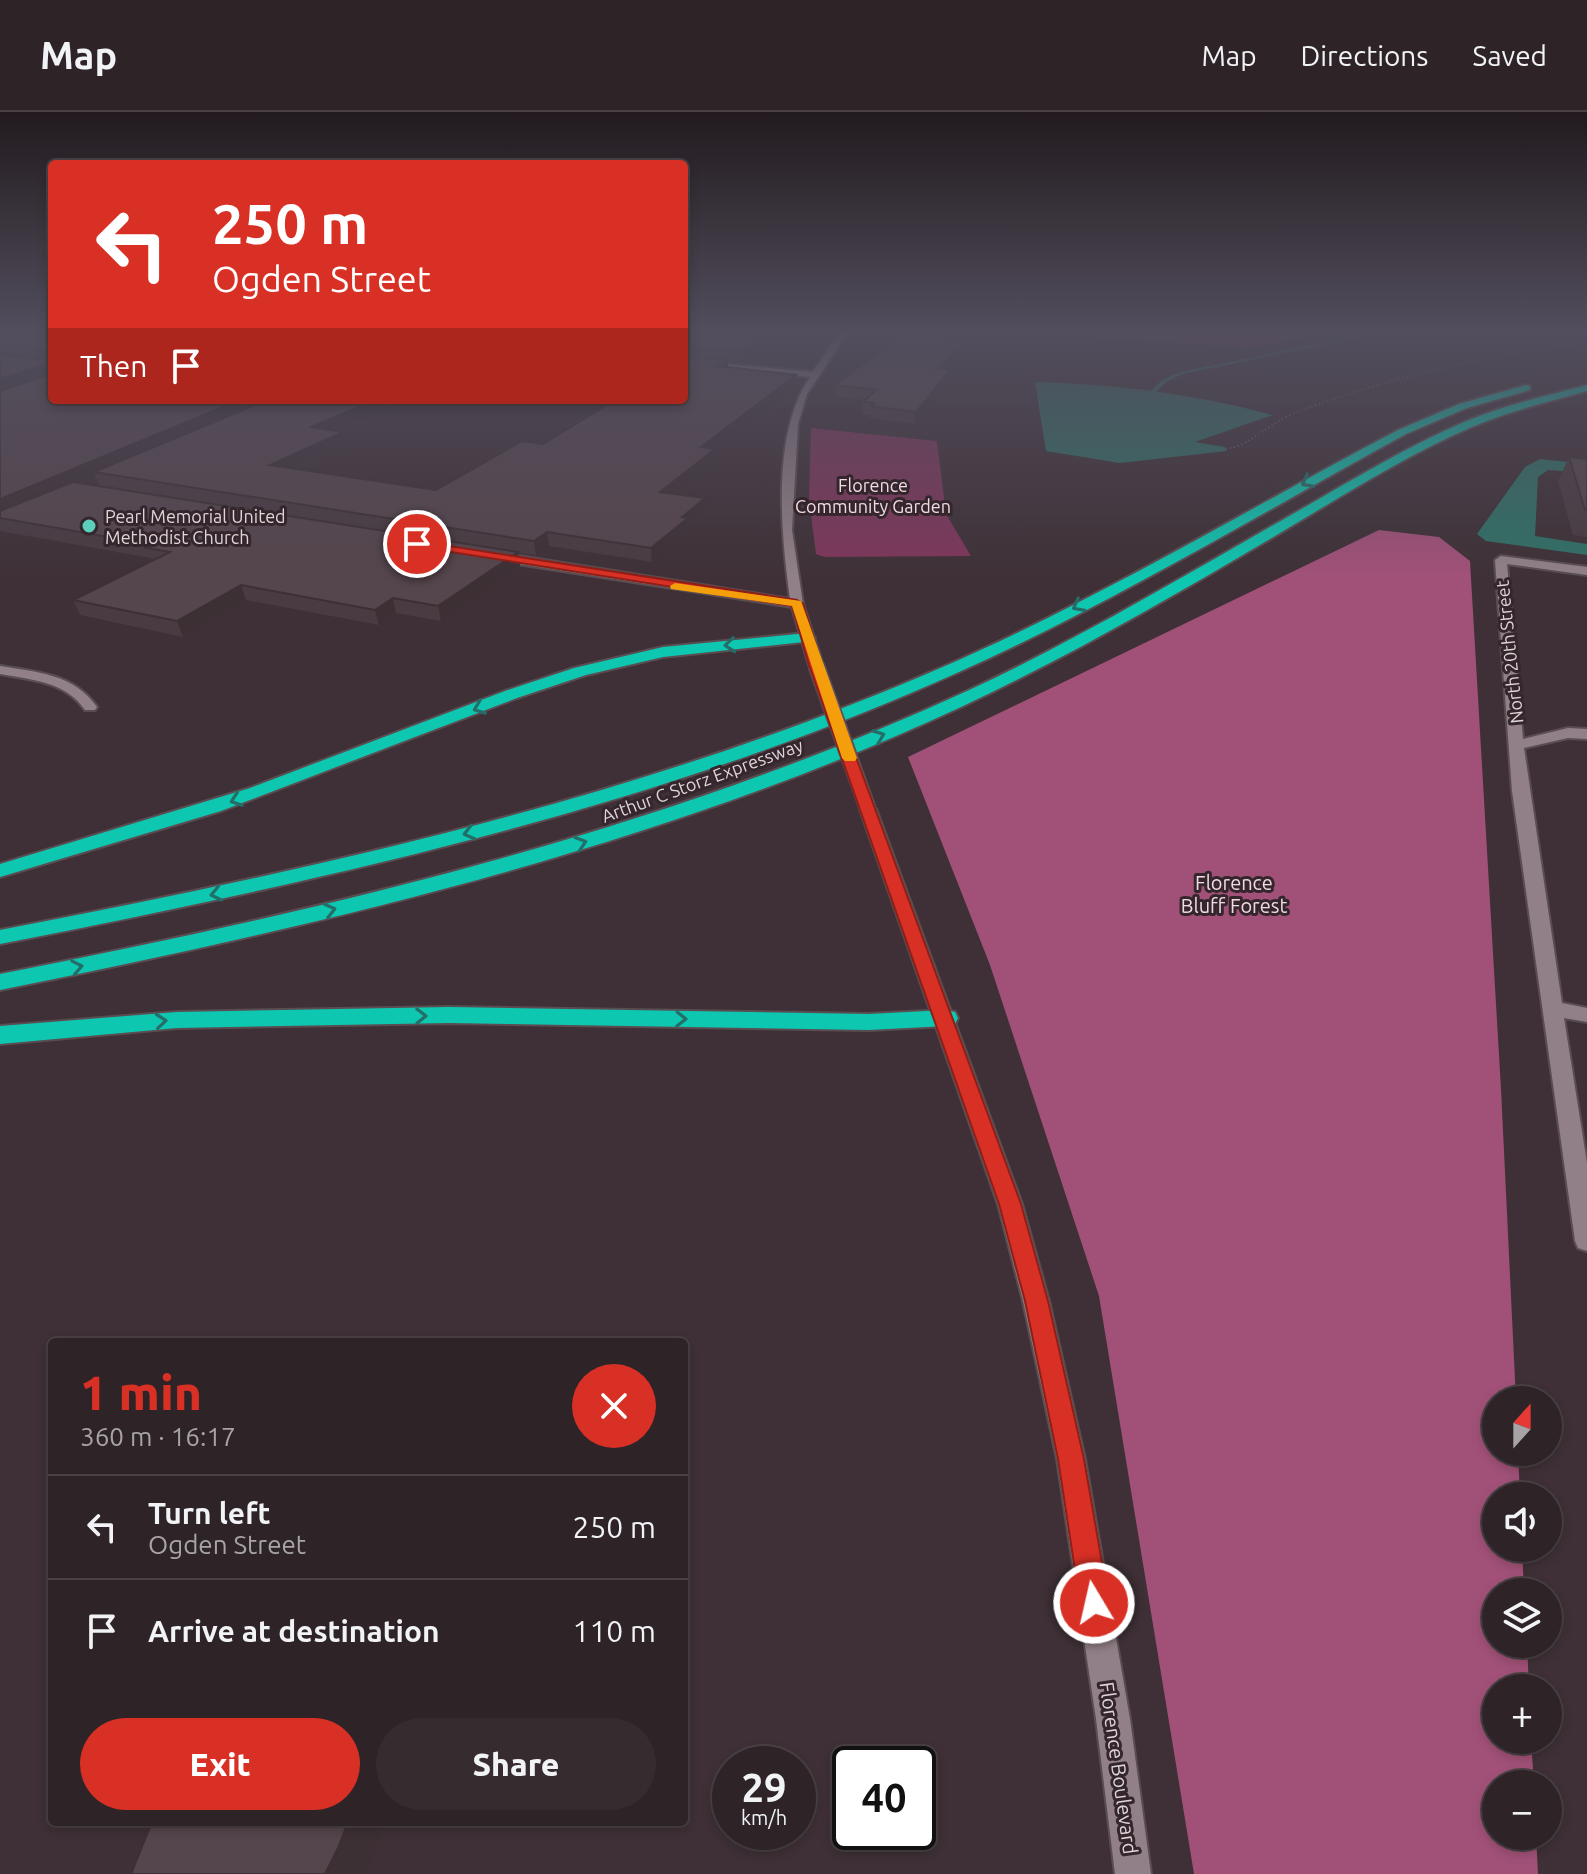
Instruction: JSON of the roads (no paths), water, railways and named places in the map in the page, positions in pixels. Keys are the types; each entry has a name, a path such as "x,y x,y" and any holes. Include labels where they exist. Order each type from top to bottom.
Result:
{"highway":[{"name":"Arthur C Storz Expressway","path":"0,937 319,872 534,816 724,758 889,696 997,648 1442,414"},
{"name":"Arthur C Storz Expressway","path":"0,982 270,925 430,886 573,846 694,806 902,727 1010,676 1090,636 1467,425 1495,414"},
{"path":"0,871 170,822 256,793 600,666 692,648 807,638"},
{"path":"0,1035 216,1019 449,1015 869,1022 946,1018"}],"street":[{"name":"Florence Boulevard","path":"796,414 786,530 797,604 816,665 946,1018 1010,1204 1040,1316 1071,1459 1113,1719 1133,1874"},
{"path":"479,554 797,604"},
{"name":"North 20th Street","path":"1554,1009 1520,791 1501,560 1587,571"},
{"path":"0,670 59,683 83,693 90,707"},
{"path":"1518,745 1568,733 1587,734"},
{"path":"1587,1015 1554,1009 1587,1241"}],"place":[{"name":"Pearl Memorial United Methodist Church","path":"89,526"}],"park label":[{"name":"Florence Community Garden","path":"873,495"},
{"name":"Florence Bluff Forest","path":"1234,894"}]}
